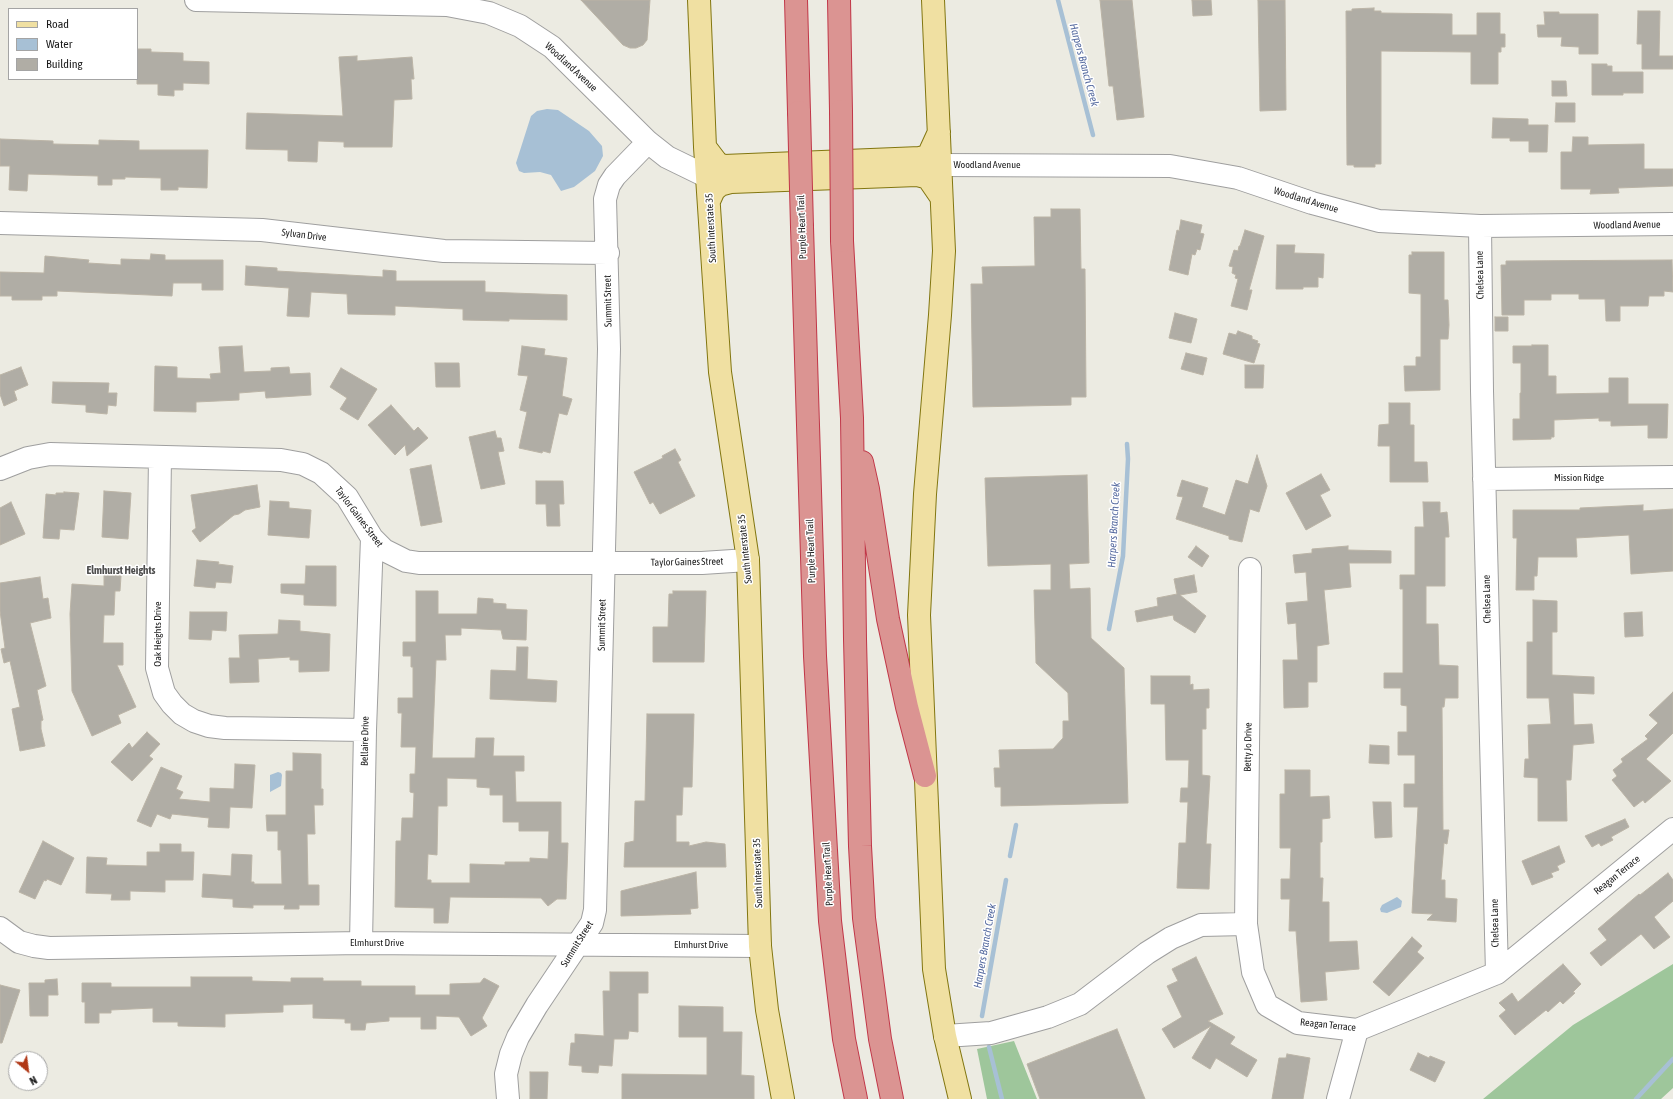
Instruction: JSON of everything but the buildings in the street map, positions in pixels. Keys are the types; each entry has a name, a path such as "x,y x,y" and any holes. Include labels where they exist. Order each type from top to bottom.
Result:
{"highway":[{"name":"Purple Heart Trail","path":"796,0 815,656 830,922 844,1039 856,1099"},
{"path":"839,0 842,241 852,418 855,639 863,902 880,1039 892,1099"},
{"path":"852,418 868,489 888,619 907,707 925,776"}],"main road":[{"name":"South Interstate 35","path":"699,0 705,147 720,372 748,560 760,946 767,1010 783,1099"},
{"path":"933,0 944,251 940,323 925,494 920,616 925,776 934,969 945,1036 960,1099"},
{"path":"705,147 718,164 724,166 920,158 928,156 939,132"},
{"path":"709,201 714,190 720,185 731,182 917,175 928,178 941,197"}],"street":[{"name":"Woodland Avenue","path":"196,0 447,6 475,10 503,18 532,33 552,47 648,142 667,157 708,177"},
{"name":"Summit Street","path":"508,1099 506,1074 511,1054 518,1038 526,1022 592,923 596,902 609,349 608,253 605,199 609,185 615,176 648,142"},
{"name":"Woodland Avenue","path":"941,165 1170,166 1238,178 1312,203 1379,220 1480,226 1673,224"},
{"name":"Sylvan Drive","path":"0,223 262,230 444,251 608,253"},
{"name":"Chelsea Lane","path":"1480,226 1484,478 1497,973"},
{"name":"Taylor Gaines Street","path":"0,469 28,458 50,454 281,460 302,464 321,473 347,497 372,538 384,550 395,557 419,563 702,563 748,560"},
{"name":"Oak Heights Drive","path":"160,457 156,668 164,692 172,704 188,718 209,726 365,730"},
{"name":"Mission Ridge","path":"1484,478 1673,477"},
{"name":"Bellaire Drive","path":"361,943 365,730 372,538"},
{"name":"Betty Jo Drive","path":"1246,924 1250,569"},
{"name":"Reagan Terrace","path":"1246,924 1253,972 1267,1005 1298,1023 1357,1030 1497,973 1673,829"},
{"path":"945,1036 991,1033 1048,1017 1080,1004 1146,953 1171,938 1201,926 1246,924"},
{"name":"Elmhurst Drive","path":"0,928 19,942 49,948 361,943 760,946"},
{"path":"1338,1099 1357,1030"}],"green space":[{"path":"1673,964 1673,1088 1661,1099 1483,1099 1573,1025"},
{"path":"1014,1041 1037,1099 987,1099 977,1049"}],"water":[{"path":"547,109 558,110 589,131 602,146 603,156 595,171 574,187 561,191 551,175 540,172 524,173 519,171 516,163 531,116 537,111"},
{"path":"278,772 282,775 281,786 270,792 270,775"},
{"path":"1397,897 1402,901 1401,907 1387,913 1381,912 1380,909 1382,905"}],"waterway":[{"name":"Harpers Branch Creek","path":"1058,0 1093,135"},
{"name":"Harpers Branch Creek","path":"1109,629 1123,556 1128,459 1127,444"},
{"name":"Harpers Branch Creek","path":"1010,856 1016,825"},
{"name":"Harpers Branch Creek","path":"982,1016 1006,880"},
{"name":"Harpers Branch Creek","path":"989,1047 1002,1099"},
{"path":"1636,1099 1673,1059"}],"district":[{"name":"Elmhurst Heights","path":"121,571"}]}
